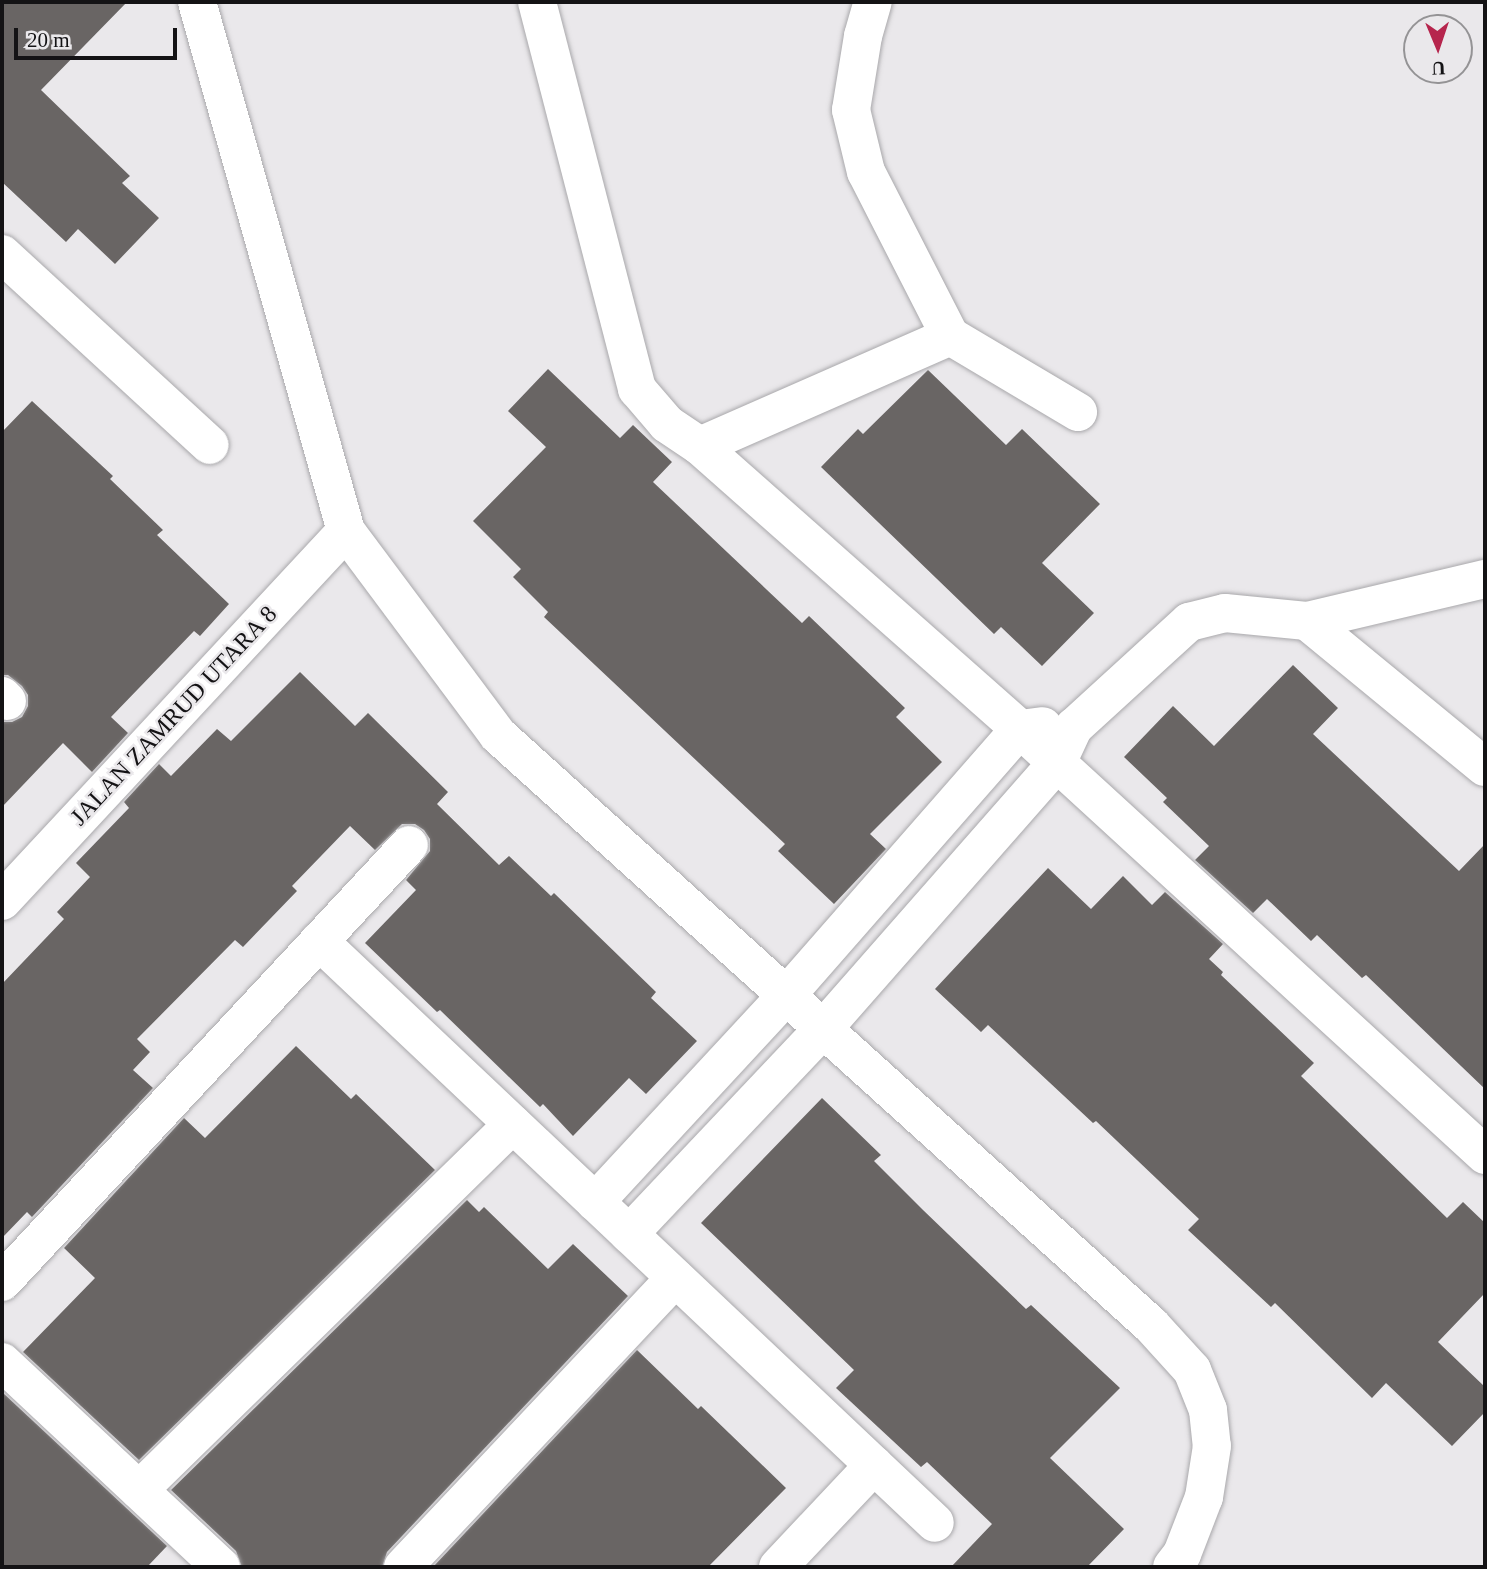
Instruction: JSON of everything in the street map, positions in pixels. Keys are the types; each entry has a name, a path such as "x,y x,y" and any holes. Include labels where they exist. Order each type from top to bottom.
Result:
{"street":[{"path":"197,2 346,531 498,735 1151,1325 1192,1370 1208,1410 1212,1446 1204,1497 1182,1554 1171,1567"},
{"path":"537,2 637,389 667,424 700,446 1020,729 1485,1155"},
{"path":"873,2 863,36 851,110 866,172 950,336 1078,412"},
{"path":"2,254 210,445"},
{"path":"700,446 950,336"},
{"name":"JALAN ZAMRUD UTARA 8","path":"2,901 346,531"},
{"path":"629,1234 824,1028 1057,763 1074,727 1189,622 1226,613 1307,621 1485,579"},
{"path":"1307,621 1485,767"},
{"path":"596,1202 785,997 1020,729 1061,724 1074,727"},
{"path":"2,1282 409,845"},
{"path":"319,941 935,1523"},
{"path":"139,1490 513,1124"},
{"path":"403,1567 675,1278"},
{"path":"2,1362 221,1567"},
{"path":"778,1567 874,1465"}],"building":[{"path":"2,2 127,2 41,90 130,176 122,183 159,218 115,264 78,229 66,242 2,182"},
{"path":"548,369 620,438 633,425 672,462 653,482 802,623 809,616 905,708 896,717 942,762 870,834 886,849 834,904 778,851 785,844 544,617 548,612 513,577 521,569 473,521 546,447 508,411"},
{"path":"928,370 1006,445 1022,429 1100,504 1042,563 1094,613 1042,666 1001,627 994,634 821,467 858,429 863,434"},
{"path":"32,401 113,476 110,479 163,530 157,535 229,604 200,636 194,631 111,717 128,733 92,772 63,743 2,807 2,722 12,722 22,717 28,706 28,695 22,686 8,675 2,675 2,432"},
{"path":"1293,665 1338,708 1313,734 1459,871 1485,844 1485,1089 1366,975 1362,978 1317,935 1311,941 1267,899 1253,913 1195,860 1209,846 1163,802 1167,798 1124,757 1173,706 1214,746"},
{"path":"300,672 355,726 368,713 448,792 437,804 499,865 509,856 551,896 554,893 656,992 651,998 697,1041 646,1094 629,1078 573,1136 543,1104 540,1107 440,1010 437,1012 365,943 416,890 406,880 430,851 430,839 424,830 415,824 402,824 375,850 350,826 292,886 297,891 243,947 235,940 137,1039 150,1052 133,1070 153,1088 32,1217 27,1212 2,1238 2,984 64,919 57,912 90,877 76,863 129,808 124,802 159,764 171,776 217,729 231,741"},
{"path":"1048,868 1091,909 1123,876 1152,905 1165,892 1223,944 1209,959 1223,972 1221,975 1314,1063 1301,1076 1447,1218 1463,1202 1485,1223 1485,1293 1438,1342 1485,1387 1485,1412 1452,1446 1386,1383 1372,1398 1275,1303 1271,1307 1188,1230 1199,1219 1096,1121 1093,1123 988,1025 981,1032 935,989"},
{"path":"296,1046 351,1099 356,1094 435,1170 139,1460 23,1352 95,1278 64,1248 184,1118 205,1138"},
{"path":"822,1098 881,1155 874,1161 923,1210 1026,1309 1031,1305 1120,1388 1050,1458 1124,1529 1087,1567 951,1567 992,1524 927,1462 921,1467 836,1388 854,1370 701,1223"},
{"path":"467,1200 479,1212 484,1207 548,1269 573,1244 628,1296 387,1552 382,1567 242,1567 236,1551 171,1490"},
{"path":"637,1350 698,1409 701,1406 786,1488 708,1567 433,1567"},
{"path":"2,1392 167,1546 147,1567 2,1567"}]}
